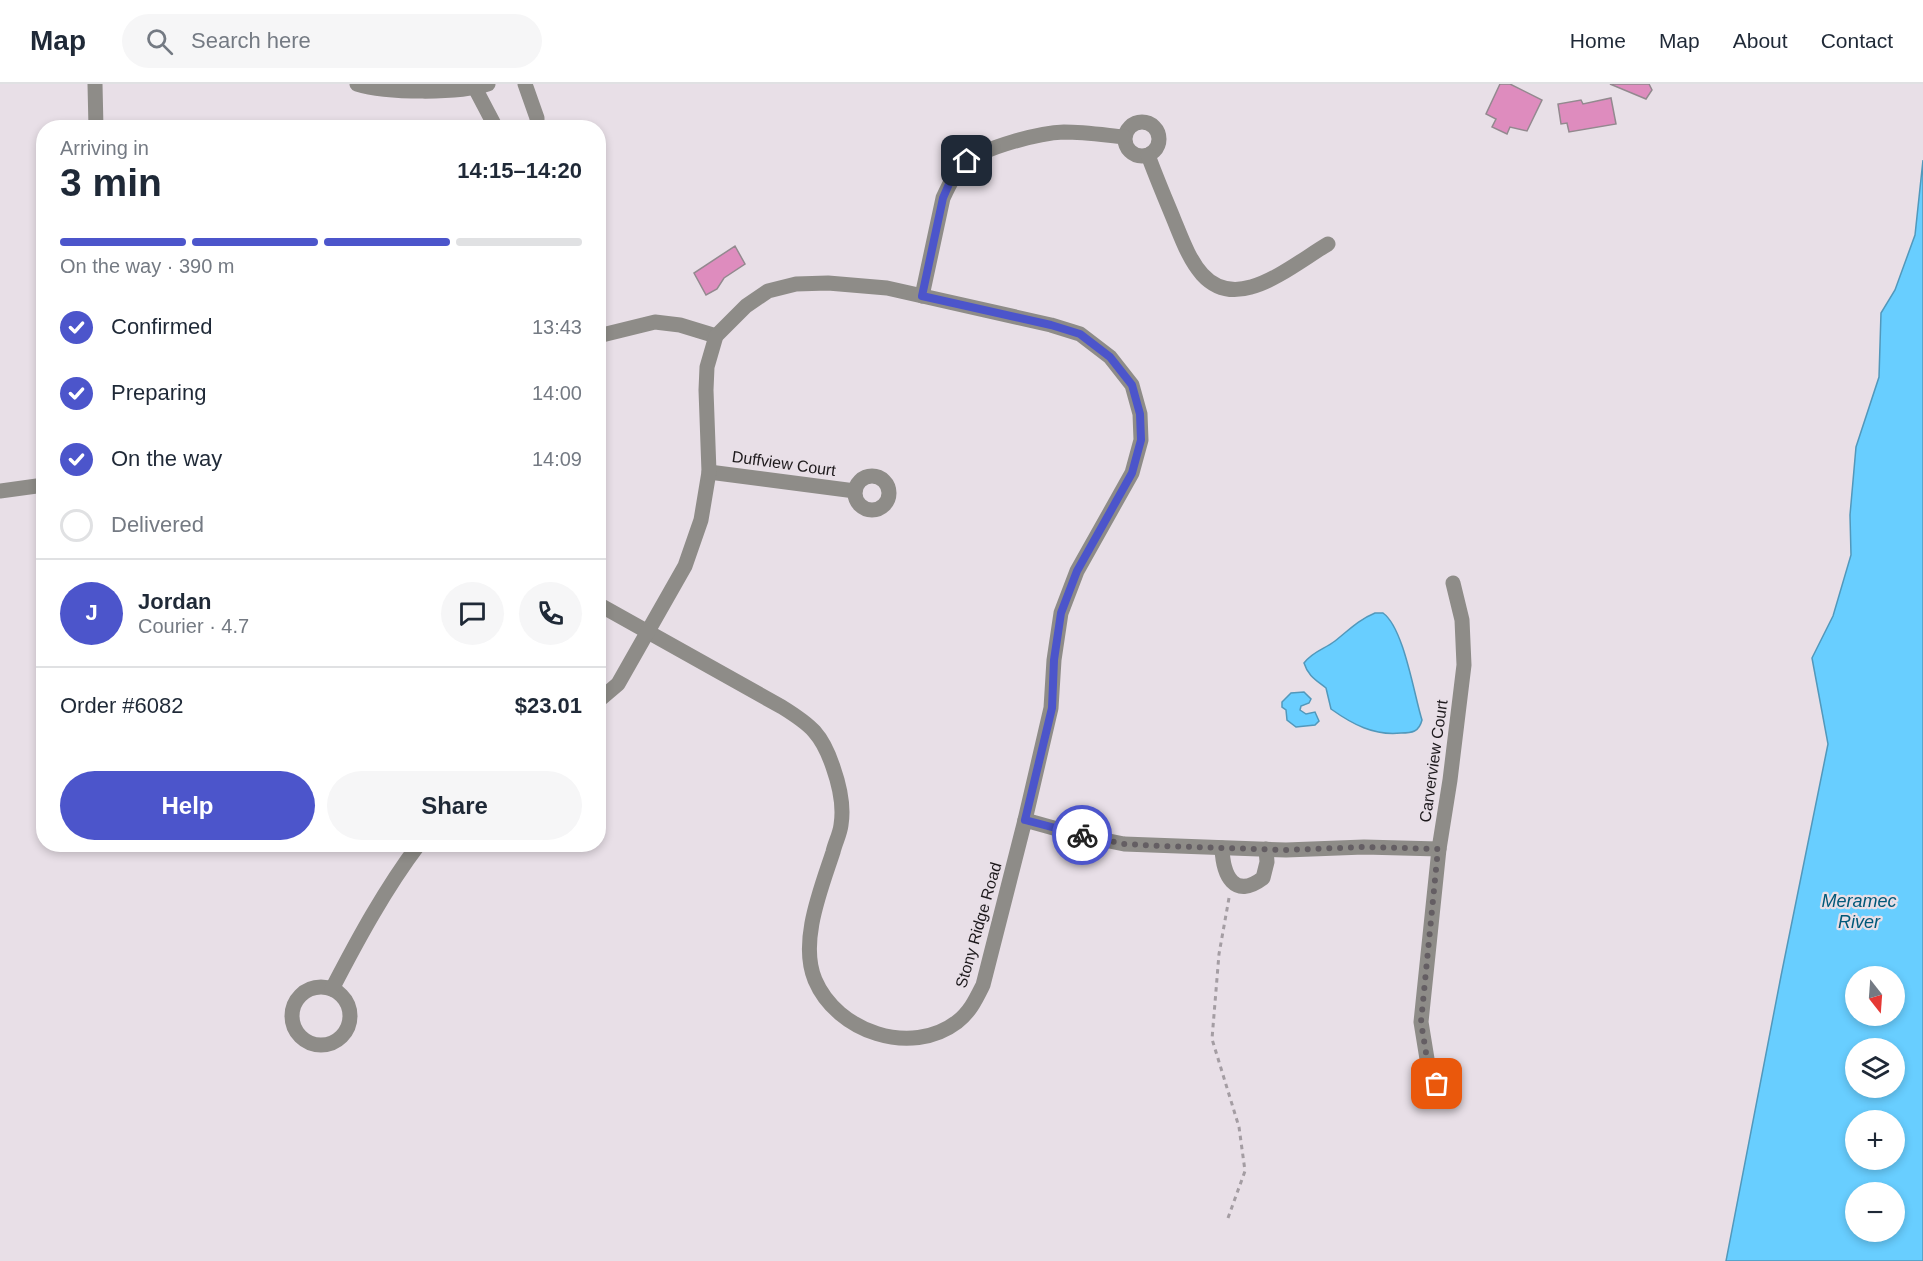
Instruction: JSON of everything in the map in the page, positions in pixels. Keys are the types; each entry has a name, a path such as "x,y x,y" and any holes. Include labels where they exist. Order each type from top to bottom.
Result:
{"street":[{"path":"95,84 96,120"},
{"path":"357,84 371,88 399,90 482,86 493,120"},
{"path":"525,84 537,120"},
{"path":"1142,121 1153,125 1157,130 1159,141 1154,151 1148,155 1139,156 1129,151 1126,146 1124,137 1127,129 1136,122 1142,121"},
{"path":"922,296 943,198 949,184 967,161 1015,141 1063,132 1124,137"},
{"path":"1148,155 1190,260 1202,276 1213,285 1231,289 1250,288 1268,280 1328,244"},
{"name":"Stony Ridge Road","path":"606,608 782,707 819,734 837,777 841,825 810,935 811,966 815,980 824,995 850,1022 881,1036 926,1036 956,1023 971,1008 983,985 1052,708 1054,660 1061,613 1077,571 1132,473 1141,440 1140,414 1132,385 1110,357 1080,334 1051,325 887,288 828,283 796,284 768,291 746,306 716,336"},
{"path":"606,334 655,322 680,325 716,336 707,367 709,472 701,520 686,566 618,684 606,694"},
{"name":"Duffview Court","path":"709,472 855,491"},
{"path":"0,491 36,486"},
{"name":"Carverview Court","path":"1437,1084 1428,1065 1421,1022 1438,849 1450,780 1464,665 1462,620 1453,583"},
{"path":"1025,820 1075,834 1124,844 1266,849 1385,846 1438,849"},
{"path":"1222,848 1225,870 1239,887 1253,886 1263,878 1266,849"},
{"path":"332,989 385,894 414,852"}],"path":[{"path":"1228,1218 1245,1171 1239,1127 1212,1039 1219,954 1232,881"}],"water":[{"name":"Meramec River","path":"1923,160 1923,1261 1726,1261 1828,744 1812,658 1833,616 1851,555 1850,515 1856,447 1879,377 1881,313 1895,290 1915,235"},
{"path":"1375,613 1383,613 1390,621 1397,633 1407,663 1422,720 1419,727 1412,732 1373,731 1355,724 1331,709 1326,688 1310,675 1304,663 1359,622"},
{"path":"1304,692 1311,699 1309,703 1301,706 1300,710 1306,714 1315,712 1319,721 1315,725 1296,727 1287,720 1282,702 1291,693"}],"building":[{"path":"1500,84 1510,84 1542,100 1527,131 1510,127 1507,134 1492,127 1496,119 1486,114"},
{"path":"1610,84 1649,84 1652,90 1646,99"},
{"path":"1611,98 1616,124 1569,132 1567,123 1561,124 1558,104 1581,100 1583,104"},
{"path":"735,246 745,264 724,278 717,289 706,295 694,273"}],"way so far":[{"path":"1082,835 1124,844 1162,846 1286,850 1385,846 1438,849 1421,1022 1425,1054 1437,1084"}],"route":[{"path":"967,161 949,184 943,198 922,296 1051,325 1080,334 1110,357 1132,385 1140,414 1141,440 1132,473 1077,571 1061,613 1054,660 1052,708 1025,820 1082,835"}]}
